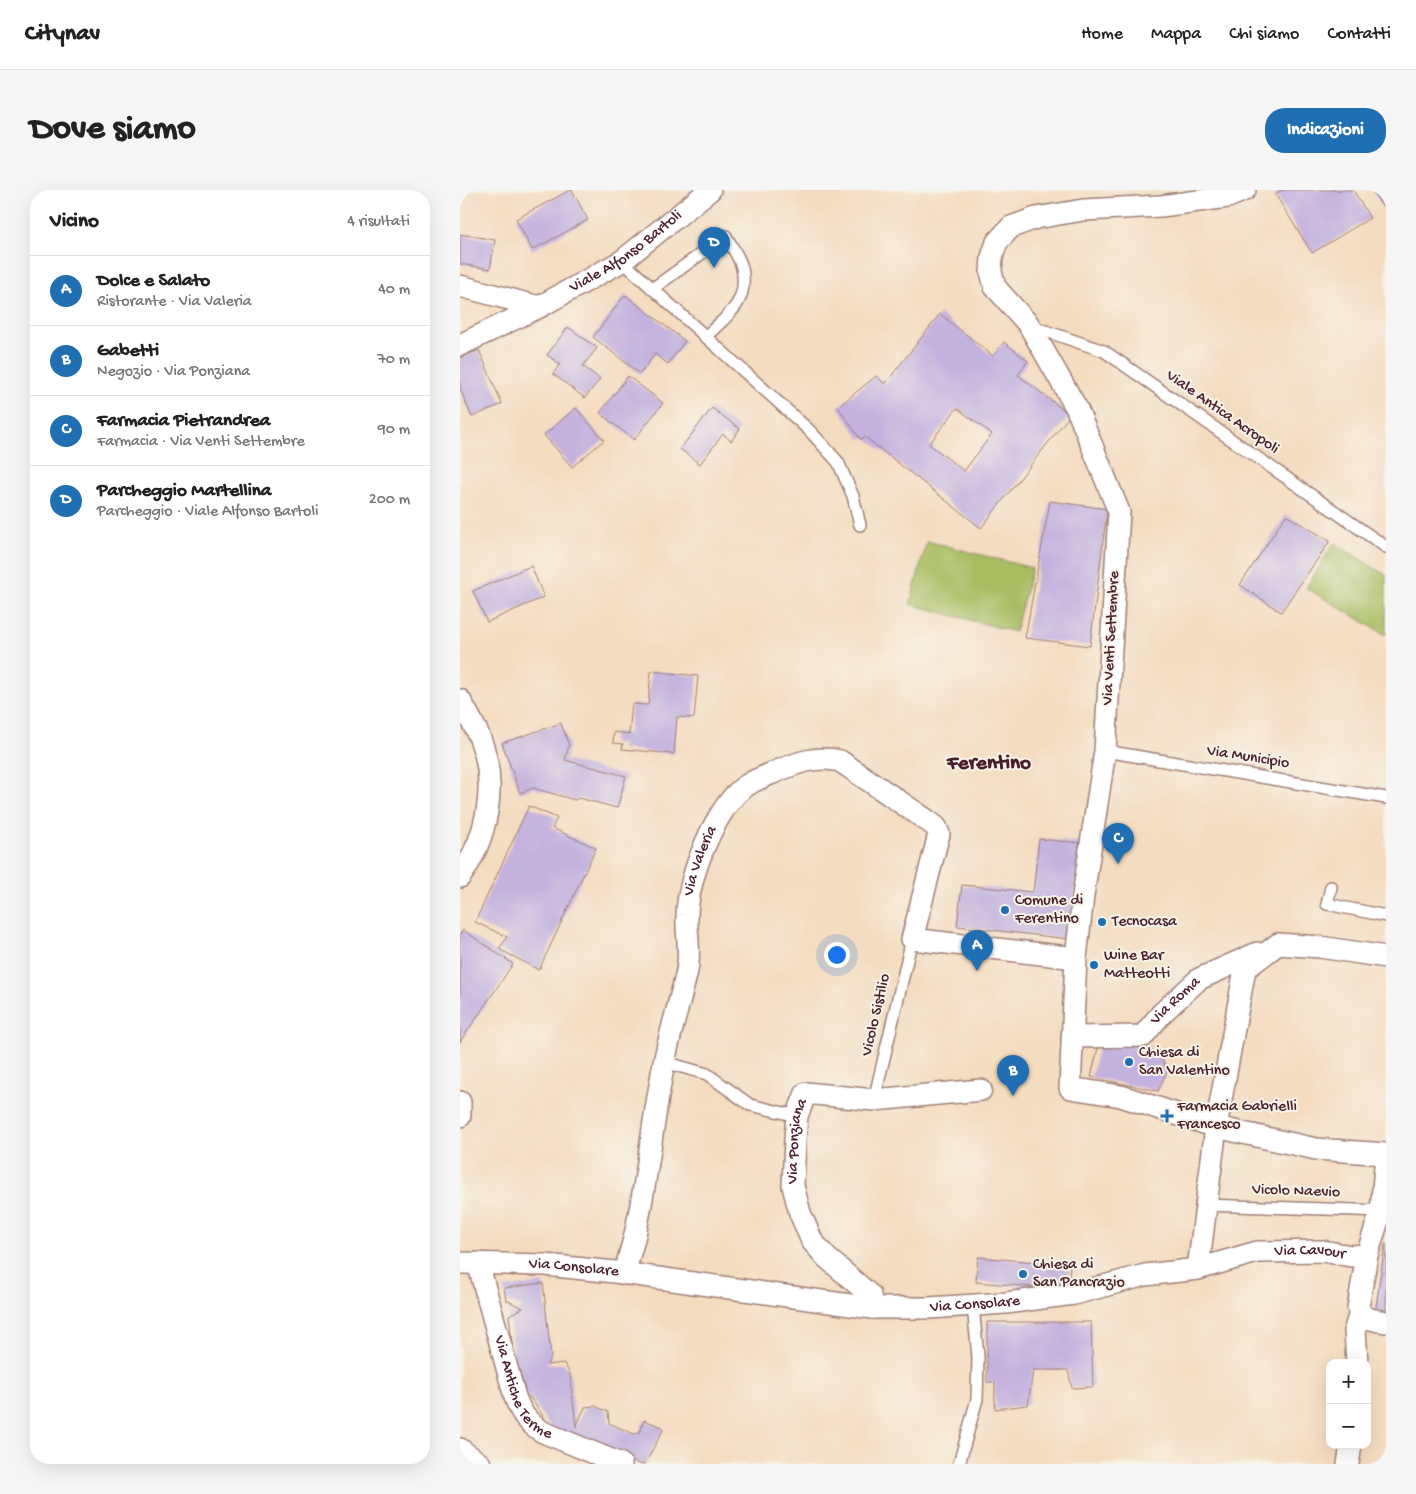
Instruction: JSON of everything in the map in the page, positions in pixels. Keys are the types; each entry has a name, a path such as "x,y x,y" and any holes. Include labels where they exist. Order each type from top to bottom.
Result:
{"street":[{"name":"Viale Alfonso Bartoli","path":"460,345 539,307 622,261 710,190"},
{"name":"Via Venti Settembre","path":"1216,1127 1121,1096 1070,1088 1076,958 1083,896 1105,751 1119,512 1077,410 1029,325 995,286 990,272 997,242 1011,228 1036,218 1083,210 1161,206 1228,197 1245,190"},
{"path":"460,286 539,307"},
{"path":"460,700 481,741 490,777 488,816 472,860 460,878"},
{"name":"Via Valeria","path":"624,1274 636,1232 664,1062 687,970 689,948 686,915 694,876 702,850 721,814 735,794 747,785 794,764 815,758 828,758 840,761 855,770 936,827 939,834 912,938"},
{"path":"912,938 1076,958"},
{"path":"1198,1269 1216,1127 1245,969 1278,944 1320,947 1386,957"},
{"name":"Via Roma","path":"1072,1037 1143,1036 1162,1013 1199,979 1278,944"},
{"name":"Via Ponziana","path":"872,1308 870,1296 812,1242 800,1214 794,1186 797,1116 806,1093 874,1100 982,1090"},
{"path":"460,1102 460,1116"},
{"path":"1216,1127 1316,1149 1386,1154 1383,1211 1367,1254"},
{"name":"Via Cavour","path":"1198,1269 1257,1252 1323,1251 1351,1256 1367,1254 1358,1308 1360,1313 1355,1330 1357,1359"},
{"name":"Via Consolare","path":"469,1263 532,1264 624,1274 872,1308 973,1306 1074,1294 1145,1275 1198,1269"},
{"name":"Via Antiche Terme","path":"469,1263 523,1416 531,1425 542,1432 621,1464"},
{"path":"1360,1313 1371,1319 1386,1322"},
{"path":"460,1449 480,1464"},
{"path":"1348,1464 1350,1449"}],"lane":[{"path":"652,289 726,236 742,267 743,290 738,305 706,337"},
{"path":"622,261 810,431 838,462 853,496 860,526"},
{"name":"Viale Antica Acropoli","path":"1029,325 1104,351 1386,546"},
{"name":"Via Municipio","path":"1105,751 1386,798"},
{"path":"1330,886 1327,904 1386,916"},
{"name":"Vicolo Sistilio","path":"874,1100 912,938"},
{"path":"664,1062 707,1074 750,1105 797,1116"},
{"name":"Vicolo Naevio","path":"1205,1206 1383,1211"},
{"path":"959,1464 977,1399 978,1357 973,1306"}],"green space":[{"path":"927,541 1032,568 1015,632 910,604"},
{"path":"1334,543 1386,575 1386,635 1306,588"}],"building":[{"path":"572,190 588,220 532,250 516,219"},
{"path":"1282,190 1353,190 1370,218 1312,253 1275,194"},
{"path":"1372,190 1386,190 1386,204 1382,206"},
{"path":"460,234 495,240 490,269 460,264"},
{"path":"625,295 685,341 668,364 655,354 640,374 593,337"},
{"path":"940,314 993,356 1004,342 1028,361 1018,375 1070,415 981,528 865,437 860,439 838,407 876,376 885,384","holes":["957,408 992,434 964,471 929,444"]},
{"path":"568,327 597,348 583,366 600,379 585,398 553,374 560,364 547,355"},
{"path":"479,350 502,404 472,417 460,389 460,358"},
{"path":"628,376 663,403 634,440 600,413"},
{"path":"576,408 604,440 572,467 544,435"},
{"path":"712,408 740,429 731,441 723,434 700,464 680,449"},
{"path":"1050,501 1107,509 1090,646 1025,638"},
{"path":"1286,515 1330,541 1281,612 1240,585"},
{"path":"531,566 544,597 487,622 473,591"},
{"path":"651,671 698,676 694,718 677,717 674,754 622,749 623,744 613,743 614,732 629,734 632,704 648,705"},
{"path":"561,723 569,745 565,760 626,776 617,808 579,798 575,800 533,788 520,793 502,743"},
{"path":"529,806 557,818 552,828 596,848 539,970 499,949 507,937 475,922"},
{"path":"1039,839 1081,843 1069,939 957,926 962,885 1033,892"},
{"path":"463,930 513,964 460,1042 460,934"},
{"name":"Chiesa di San Valentino","path":"1145,1042 1145,1047 1160,1054 1167,1071 1158,1091 1091,1077 1099,1044"},
{"path":"1386,1244 1386,1316 1375,1314"},
{"name":"Chiesa di San Pancrazio","path":"978,1257 1070,1265 1068,1290 976,1282"},
{"path":"543,1283 551,1357 547,1365 564,1363 570,1374 576,1427 585,1407 595,1406 608,1412 609,1423 634,1434 639,1433 644,1420 662,1427 663,1430 645,1464 639,1464 595,1441 553,1431 530,1397 517,1392 509,1315 523,1308 506,1300 504,1288"},
{"path":"987,1322 1091,1322 1093,1387 1072,1388 1068,1370 1033,1370 1028,1405 995,1409 995,1382 987,1382"}],"place":[{"name":"Parcheggio Martellina","path":"714,268"},
{"name":"Farmacia Pietrandrea","path":"1118,864"},
{"name":"Comune di Ferentino","path":"1005,910"},
{"name":"Tecnocasa","path":"1102,922"},
{"name":"Wine Bar Matteotti","path":"1094,965"},
{"name":"Dolce e Salato","path":"977,971"},
{"name":"Chiesa di San Valentino","path":"1129,1062"},
{"name":"Gabetti","path":"1013,1096"},
{"name":"Farmacia Gabrielli Francesco","path":"1167,1116"},
{"name":"Chiesa di San Pancrazio","path":"1023,1274"}],"district":[{"name":"Ferentino","path":"989,764"}]}
